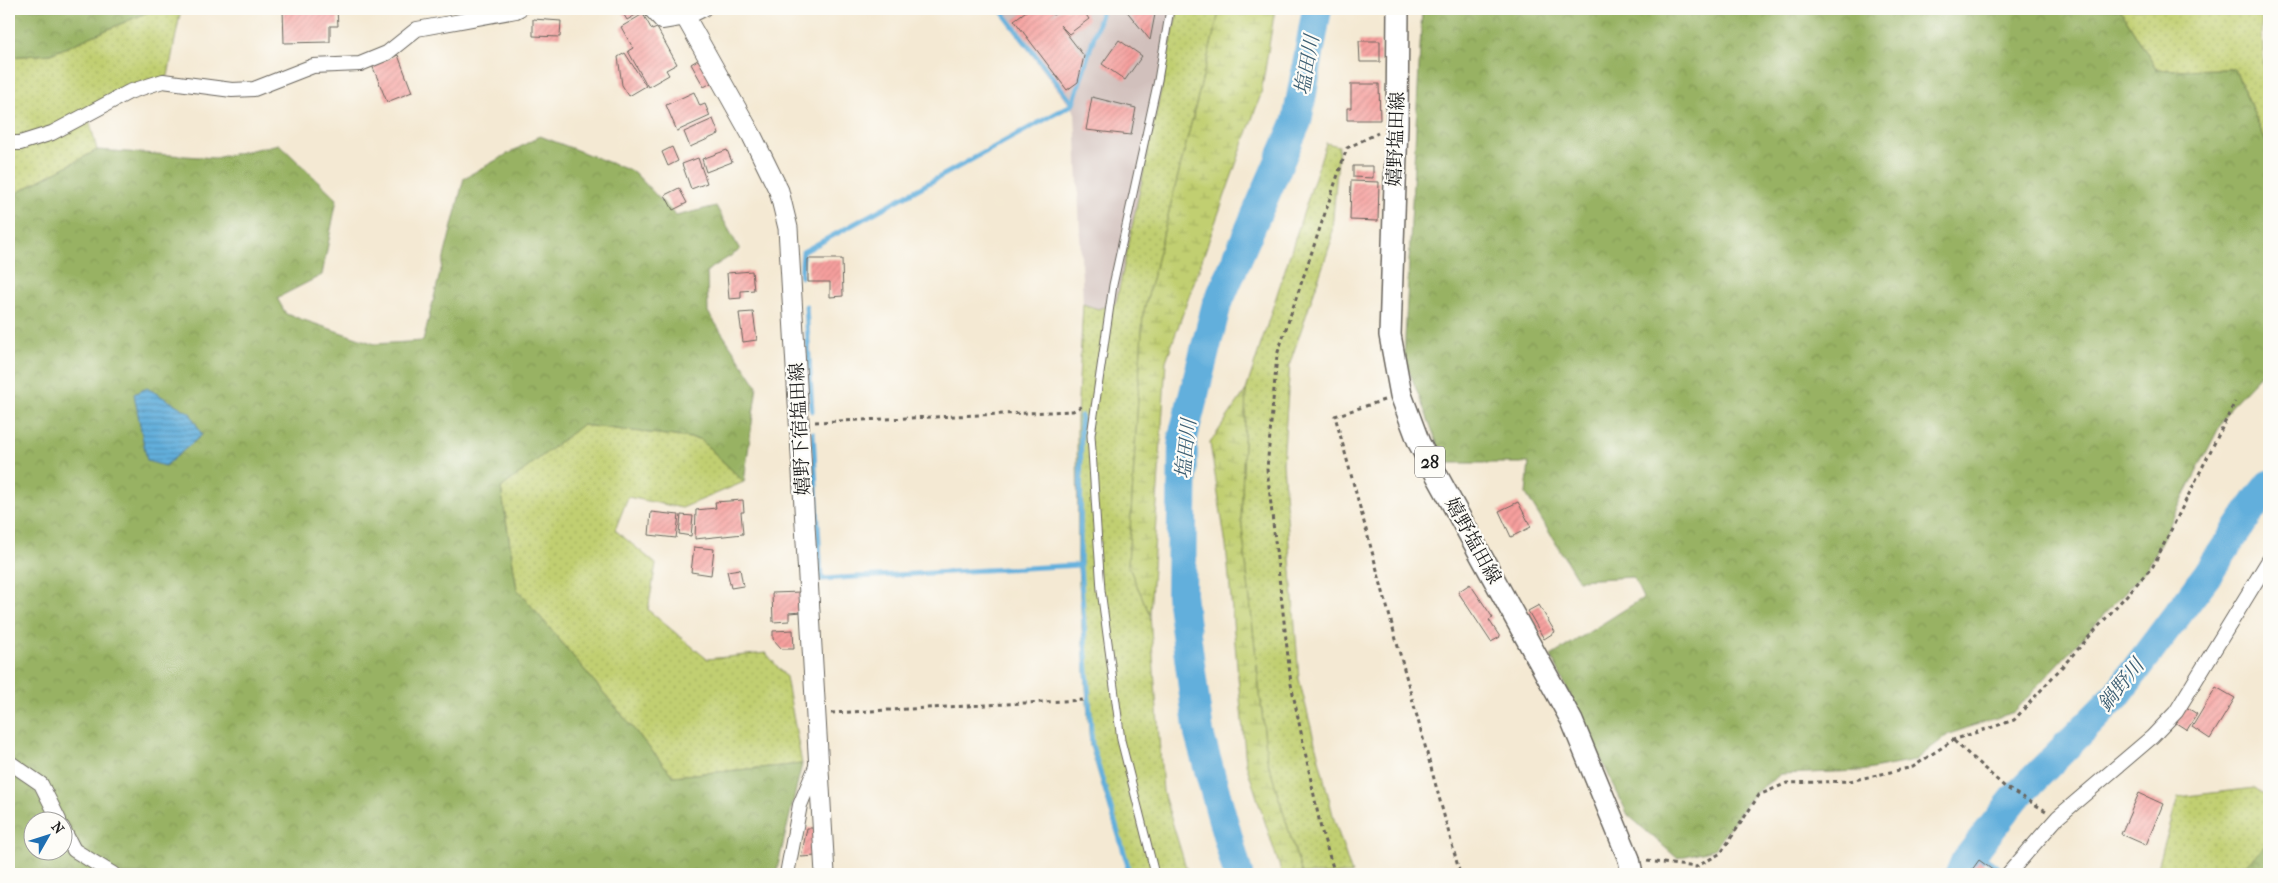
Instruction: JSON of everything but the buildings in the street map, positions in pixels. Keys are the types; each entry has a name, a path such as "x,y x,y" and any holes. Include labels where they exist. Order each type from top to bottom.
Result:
{"main road":[{"name":"嬉野塩田線","path":"1398,9 1397,124 1390,335 1401,395 1419,443 1572,721 1631,867"},
{"name":"嬉野下宿塩田線","path":"683,14 752,136 779,191 788,228 824,874"}],"street":[{"path":"9,143 20,143 52,133 129,92 162,81 232,90 254,89 313,66 360,64 387,53 417,29 520,9"},
{"path":"650,9 662,22 704,9"},
{"path":"2008,874 2058,817 2152,737 2176,712 2269,560"},
{"path":"9,762 41,784 54,810"},
{"path":"787,874 800,805 818,762"},
{"path":"72,846 74,850 113,874"}],"lane":[{"path":"1155,874 1121,740 1101,590 1092,435 1113,285 1158,80 1170,9"}],"path":[{"path":"1335,874 1321,829 1290,684 1267,460 1277,355 1347,148 1397,124"},
{"path":"1401,395 1335,416 1460,874"},
{"path":"1631,867 1696,867 1721,853 1759,795 1787,783 1850,781 1913,767 1953,740 2014,720 2153,566 2235,402"},
{"path":"800,422 1074,411 1086,404"},
{"path":"815,714 1083,700"},
{"path":"1953,740 2005,787 2058,817"}],"shaded area":[{"path":"997,9 1178,9 1116,304 1098,309 1083,304 1075,113"}],"green space":[{"path":"9,9 155,9 51,54 9,57"},
{"path":"155,9 181,9 168,76 87,111 97,150 9,197 9,57 51,54"},
{"path":"1178,9 1220,9 1143,315 1128,565 1150,615 1163,792 1188,874 1129,874 1090,746 1078,568 1077,418 1083,304 1098,309 1116,303"},
{"path":"1220,9 1275,9 1261,94 1166,361 1150,615 1128,565 1143,315"},
{"path":"1422,9 2120,9 2157,70 2235,69 2269,149 2269,366 2229,408 2148,567 2014,712 1949,734 1914,761 1861,771 1781,774 1753,794 1714,849 1677,858 1628,815 1551,656 1643,598 1633,577 1578,580 1526,494 1529,463 1445,463 1404,358"},
{"path":"2120,9 2261,9 2268,146 2235,69 2157,70"},
{"path":"540,136 634,172 676,216 716,206 740,250 707,271 708,312 757,386 744,482 700,439 582,425 501,488 517,589 673,776 802,764 776,874 9,874 9,197 97,150 215,158 279,144 337,199 322,275 277,298 286,314 375,344 423,341 464,178"},
{"path":"1326,143 1339,146 1331,242 1290,363 1283,463 1299,679 1334,819 1352,874 1302,874 1267,759 1241,518 1246,390"},
{"path":"1246,390 1241,518 1267,759 1302,874 1282,874 1246,764 1226,545 1210,443"},
{"path":"581,425 700,439 744,482 682,508 628,497 615,530 656,564 648,610 707,659 766,653 786,677 802,764 673,776 517,589 501,488"},
{"path":"2255,788 2269,798 2269,843 2235,874 2156,874 2178,797"},
{"path":"2269,843 2269,874 2235,874"}],"water":[{"path":"147,388 190,413 202,435 165,466 147,461 134,394"}],"waterway":[{"path":"801,277 803,252 1073,104 1000,9"},
{"path":"1073,104 1101,14 1100,9"},
{"name":"塩田川","path":"1238,874 1199,734 1181,595 1183,437 1216,307 1297,121 1317,9"},
{"path":"806,306 812,411"},
{"path":"1080,565 1081,416"},
{"path":"813,433 821,579 1080,565 1092,745 1128,866 1125,874"},
{"name":"鍋野川","path":"1960,874 1965,862 2016,797 2116,696 2207,575 2269,485"},
{"path":"1974,850 1999,868"}]}
